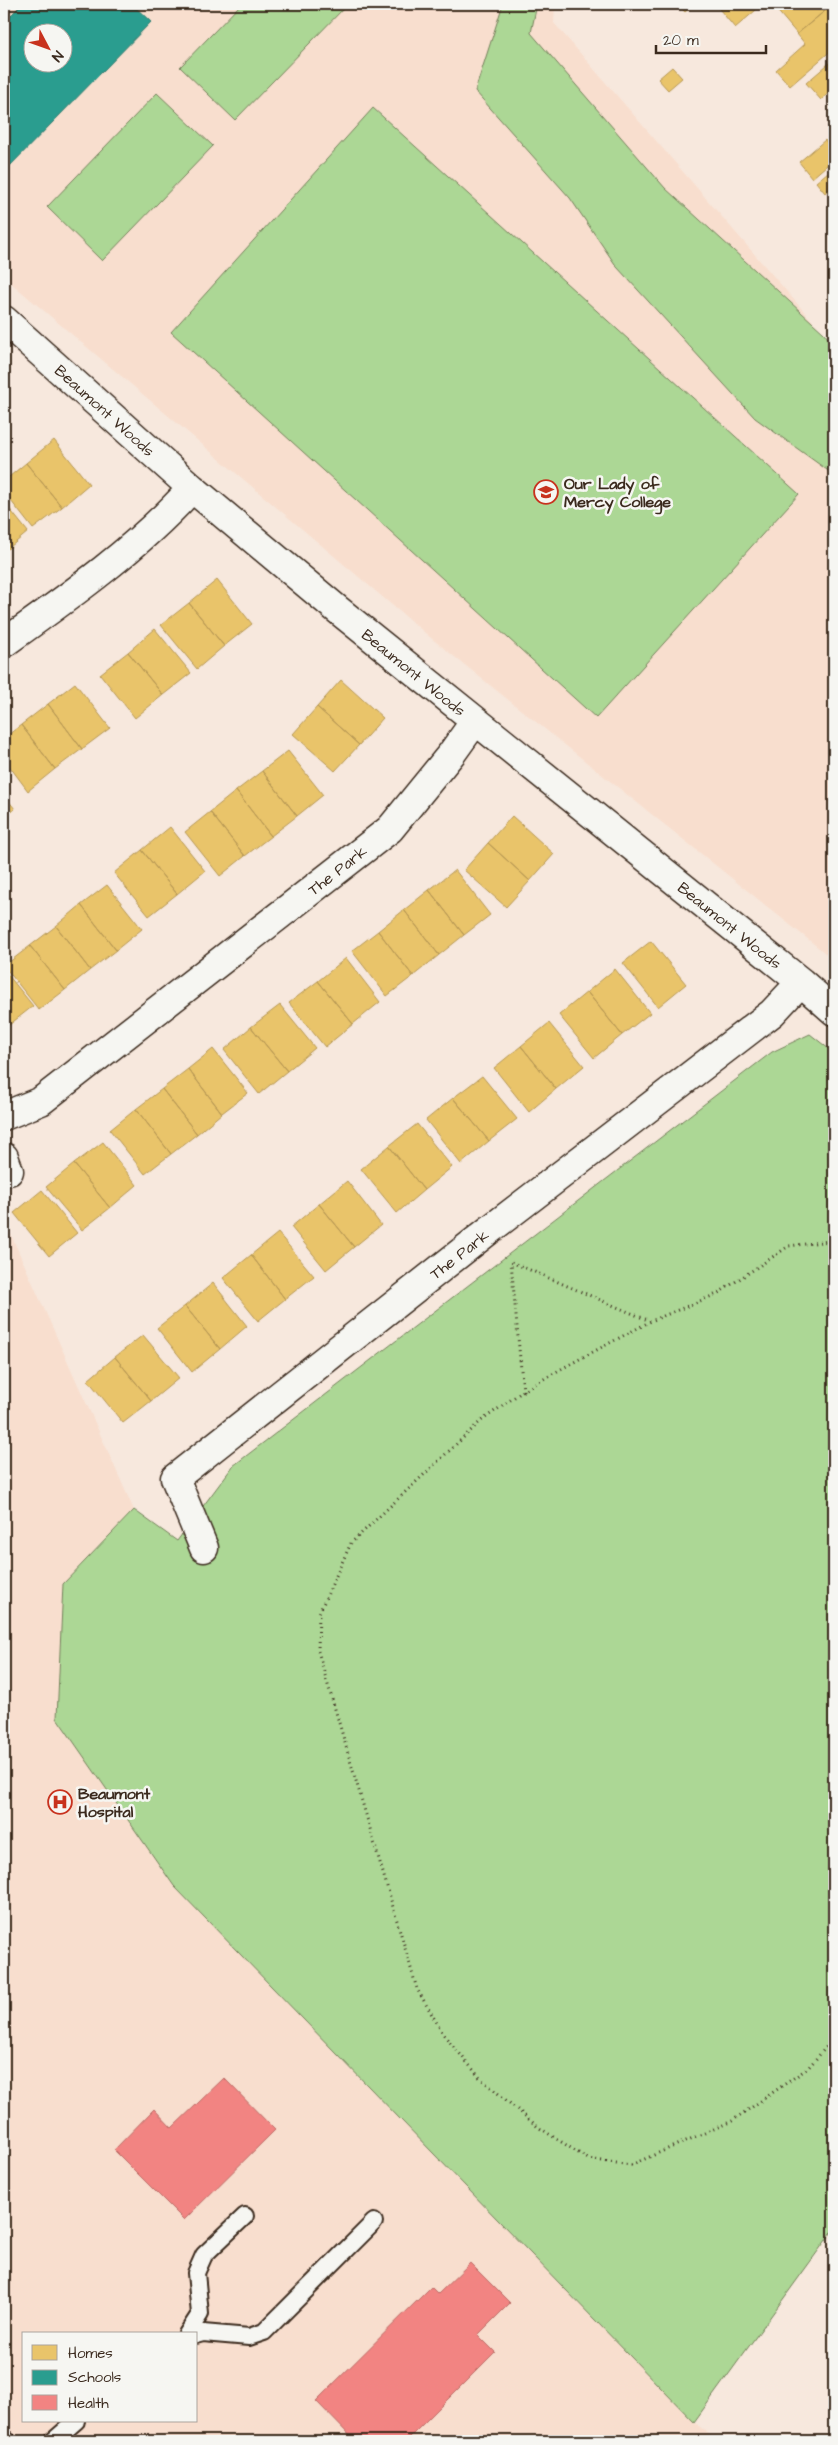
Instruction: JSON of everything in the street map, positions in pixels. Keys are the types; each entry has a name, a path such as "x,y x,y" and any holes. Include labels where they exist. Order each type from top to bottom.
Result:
{"street":[{"name":"Beaumont Woods","path":"4,320 192,488 475,721 801,982 834,1011"},
{"path":"4,643 71,595 164,519 192,488"},
{"name":"The Park","path":"4,1116 41,1101 390,829 452,753 475,721"},
{"name":"The Park","path":"204,1548 175,1478 480,1237 772,1013 801,982"}],"lane":[{"path":"188,2332 200,2314 196,2273 204,2255 245,2216"},
{"path":"198,2334 203,2333 249,2337 264,2332 374,2222"},
{"path":"54,2441 75,2422"},
{"path":"4,2437 8,2441"}],"path":[{"path":"834,1244 830,1241 789,1246 716,1294 651,1321 524,1391 481,1421 351,1543 318,1613 318,1651 418,1989 444,2035 481,2080 538,2128 588,2159 631,2165 732,2121 808,2068 834,2038"},
{"path":"524,1391 511,1262 651,1321"}],"shaded area":[{"name":"Our Lady of Mercy College","path":"4,4 555,4 554,23 834,346 834,960 431,638 4,277"},
{"name":"Beaumont Hospital","path":"4,1219 134,1510 63,1584 57,1718 174,1886 694,2422 717,2441 4,2441"}],"green space":[{"path":"241,4 344,4 346,6 235,120 180,67"},
{"path":"503,4 537,4 531,33 665,188 824,333 834,346 834,475 755,418 617,267 570,198 475,91"},
{"path":"157,93 213,146 102,261 47,207"},
{"path":"373,108 799,494 596,718 171,332"},
{"path":"810,1034 834,1053 834,2229 694,2422 174,1886 57,1718 63,1584 134,1510 177,1541 233,1466 772,1052"}],"building: Homes":[{"path":"677,4 694,4 685,12"},
{"path":"715,4 763,4 735,28"},
{"path":"780,4 833,4 797,34 775,8"},
{"path":"833,4 834,48 790,86 776,70 805,44 797,34"},
{"path":"834,59 834,90 821,100 806,83"},
{"path":"672,67 682,78 668,90 658,79"},
{"path":"825,140 834,152 834,159 812,178 799,162"},
{"path":"834,167 834,185 825,193 816,182"},
{"path":"54,440 89,484 62,507 26,463"},
{"path":"26,463 62,507 33,529 4,492 4,481"},
{"path":"4,502 28,532 4,552"},
{"path":"217,580 252,624 224,646 189,603"},
{"path":"189,603 224,646 197,669 161,625"},
{"path":"155,629 191,673 163,695 128,652"},
{"path":"128,652 163,695 135,718 100,674"},
{"path":"341,680 383,718 359,745 317,707"},
{"path":"75,683 110,728 82,749 48,704"},
{"path":"48,704 82,749 55,769 21,725"},
{"path":"317,707 359,745 335,771 293,734"},
{"path":"21,725 55,769 28,791 4,759 4,738"},
{"path":"288,751 323,795 297,816 262,771"},
{"path":"262,771 297,816 271,836 236,791"},
{"path":"236,791 271,836 245,856 210,812"},
{"path":"4,795 15,809 4,818"},
{"path":"210,812 245,856 220,876 185,832"},
{"path":"512,816 554,854 530,881 488,843"},
{"path":"170,827 205,871 177,894 142,850"},
{"path":"488,843 530,881 506,907 464,870"},
{"path":"142,850 177,894 149,916 114,873"},
{"path":"455,870 490,915 464,935 429,890"},
{"path":"107,885 142,929 116,950 81,905"},
{"path":"429,890 464,935 439,955 404,910"},
{"path":"81,905 116,950 90,970 56,926"},
{"path":"404,910 439,955 413,976 378,931"},
{"path":"56,926 90,970 65,990 30,946"},
{"path":"378,931 413,976 387,996 352,951"},
{"path":"651,941 686,984 658,1007 623,963"},
{"path":"30,946 65,990 39,1010 4,966"},
{"path":"346,958 380,1002 353,1024 318,981"},
{"path":"615,969 650,1013 622,1035 587,992"},
{"path":"4,970 33,1006 4,1029"},
{"path":"318,981 353,1024 325,1047 289,1003"},
{"path":"587,992 622,1035 594,1058 559,1015"},
{"path":"280,1005 315,1048 287,1071 251,1027"},
{"path":"549,1023 584,1066 556,1089 521,1046"},
{"path":"251,1027 287,1071 259,1094 224,1050"},
{"path":"521,1046 556,1089 529,1112 494,1068"},
{"path":"213,1049 248,1093 222,1113 188,1069"},
{"path":"188,1069 222,1113 197,1134 162,1089"},
{"path":"482,1076 517,1119 489,1141 453,1098"},
{"path":"162,1089 197,1134 171,1154 136,1109"},
{"path":"453,1098 489,1141 461,1164 426,1120"},
{"path":"136,1109 171,1154 145,1174 110,1130"},
{"path":"417,1124 452,1167 424,1190 389,1146"},
{"path":"103,1142 137,1185 110,1208 74,1164"},
{"path":"389,1146 424,1190 397,1213 361,1169"},
{"path":"74,1164 110,1208 82,1230 46,1187"},
{"path":"347,1181 381,1225 354,1247 319,1204"},
{"path":"42,1190 77,1233 49,1256 14,1213"},
{"path":"319,1204 354,1247 326,1270 291,1227"},
{"path":"278,1233 314,1276 285,1299 251,1255"},
{"path":"251,1255 285,1299 258,1321 223,1278"},
{"path":"213,1283 247,1326 220,1349 185,1306"},
{"path":"185,1306 220,1349 192,1372 157,1328"},
{"path":"143,1335 179,1378 151,1401 115,1357"},
{"path":"115,1357 151,1401 123,1423 88,1380"}],"building: Schools":[{"path":"22,4 132,4 151,22 4,172 4,22"}],"building: Health":[{"path":"224,2078 275,2130 184,2220 114,2150 154,2109 172,2128"},
{"path":"470,2263 510,2303 478,2335 495,2352 409,2438 413,2441 355,2441 316,2401 431,2287 438,2294"}],"place":[{"name":"Our Lady of Mercy College","path":"546,492"},
{"name":"Beaumont Hospital","path":"60,1802"}]}
